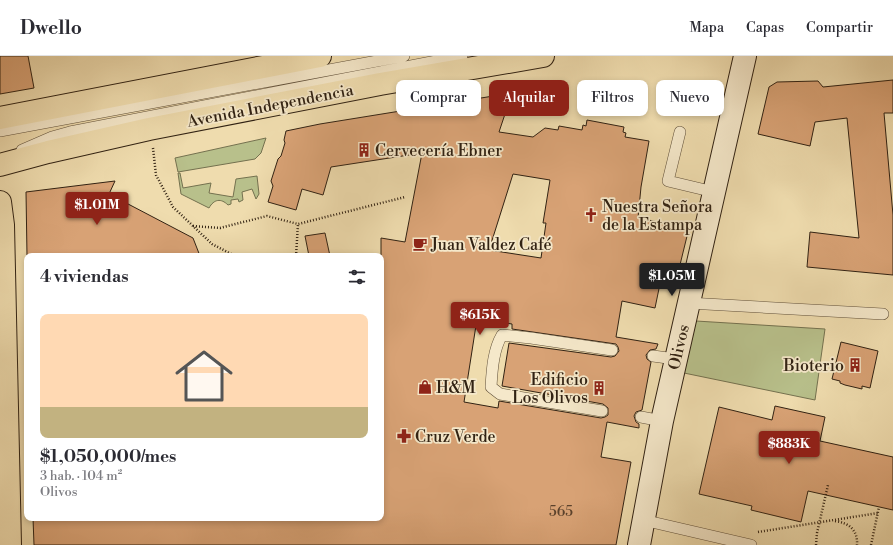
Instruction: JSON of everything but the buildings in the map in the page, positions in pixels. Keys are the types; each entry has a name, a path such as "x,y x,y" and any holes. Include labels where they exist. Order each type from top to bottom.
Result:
{"main road":[{"path":"0,118 320,56"},
{"name":"Avenida Independencia","path":"0,165 71,146 149,128 372,86 543,56"},
{"path":"0,202 3,224 10,545"}],"street":[{"name":"Olivos","path":"639,545 675,359 745,56"}],"lane":[{"path":"0,131 404,56"},
{"path":"0,162 35,144 70,132 462,56"},
{"path":"680,132 668,181 714,192"},
{"path":"688,303 883,314"},
{"path":"602,411 500,394 491,387 494,359 498,342 502,336 531,338 612,350"},
{"path":"653,356 675,359"},
{"path":"641,417 662,421"},
{"path":"643,520 751,545"}],"path":[{"path":"149,128 156,175 173,207 212,244 229,253"},
{"path":"193,226 220,228 267,216 298,224 405,197"},
{"path":"296,253 298,224"},
{"path":"816,545 828,485"},
{"path":"871,545 880,507"},
{"path":"758,532 878,513"},
{"path":"833,520 842,522 853,528 856,534 857,545"}],"green space":[{"path":"266,138 261,153 255,159 178,172 175,158"},
{"path":"178,173 180,173 183,188 211,183 209,193 233,197 236,179 257,176 259,194 256,199 252,189 242,192 243,200 239,202 238,199 231,200 231,204 228,205 223,201 218,200 215,201 209,208 181,194"},
{"path":"696,321 825,329 815,400 684,373"}],"place":[{"name":"Cervecería Ebner","path":"364,150"},
{"name":"Nuestra Señora de la Estampa","path":"591,215"},
{"name":"Juan Valdez Café","path":"420,244"},
{"name":"Bioterio","path":"855,365"},
{"name":"H&M","path":"425,387"},
{"name":"Edificio Los Olivos","path":"599,388"},
{"name":"Cruz Verde","path":"404,436"}]}
